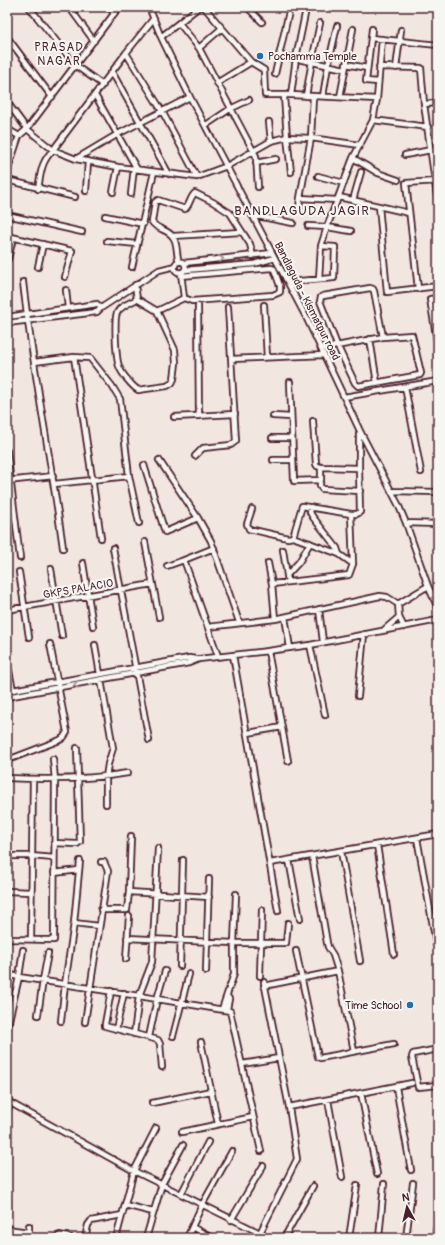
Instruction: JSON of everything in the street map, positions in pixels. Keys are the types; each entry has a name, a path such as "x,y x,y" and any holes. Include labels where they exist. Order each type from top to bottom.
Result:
{"street":[{"path":"29,7 76,66 103,86"},
{"path":"69,7 94,40"},
{"path":"110,7 114,14"},
{"path":"7,172 19,136 27,129 52,97 119,7"},
{"name":"Bandlaguda - Kismatpur road","path":"149,7 161,37 190,97 307,318 360,431 391,491 406,523 428,586 438,608"},
{"path":"161,37 199,7"},
{"path":"204,7 251,62 264,70 265,95 377,99"},
{"path":"247,7 262,22"},
{"path":"275,74 290,7"},
{"path":"291,95 296,58 305,14"},
{"path":"38,189 44,161 154,18"},
{"path":"179,23 199,48 256,156 258,187"},
{"path":"306,96 320,23"},
{"path":"323,96 337,26"},
{"path":"199,48 222,28"},
{"path":"340,97 353,29"},
{"path":"372,29 366,80 378,82"},
{"path":"396,68 400,30"},
{"path":"7,37 52,97"},
{"path":"371,38 438,45"},
{"path":"319,279 321,246 327,227 353,158 373,120 377,99 382,39"},
{"path":"7,50 13,46"},
{"path":"126,53 162,111 197,177"},
{"path":"279,55 312,61 328,66 367,68"},
{"path":"217,83 251,62"},
{"path":"379,67 421,68 424,104 437,181 438,203"},
{"path":"112,72 169,174"},
{"path":"95,95 136,168 131,194"},
{"path":"284,96 291,172"},
{"path":"299,208 311,138 313,96"},
{"path":"76,159 118,134 190,97"},
{"path":"206,125 230,109 249,100"},
{"path":"7,102 27,129 53,150 76,159 118,167 136,168 169,174 197,177 227,166 271,141 287,137 311,138 360,145"},
{"path":"424,104 438,103"},
{"path":"373,120 428,126"},
{"path":"269,122 271,141"},
{"path":"7,129 19,136"},
{"path":"405,154 431,150"},
{"path":"353,158 378,173 398,180"},
{"path":"256,163 276,159"},
{"path":"86,191 88,161"},
{"path":"113,192 118,167"},
{"path":"132,267 154,172"},
{"path":"353,200 361,172"},
{"path":"318,176 344,183"},
{"path":"7,180 38,189 75,197"},
{"path":"418,288 406,183 437,181"},
{"path":"157,311 184,298 192,301 273,295 280,292 280,286 274,269 271,268 183,273 176,271 179,264 175,238 170,233 154,225 152,222 155,202 158,200 185,209 192,195 195,193 213,202 230,214 250,244 252,256"},
{"path":"300,198 338,198 353,200 409,213"},
{"path":"379,206 387,292 438,286"},
{"path":"7,215 82,232"},
{"path":"252,215 293,223"},
{"path":"104,216 142,224"},
{"path":"308,226 327,227 351,231"},
{"path":"173,236 241,232"},
{"path":"7,236 72,251 65,277"},
{"path":"8,259 13,238"},
{"path":"107,242 137,244"},
{"path":"38,267 43,244"},
{"path":"288,282 334,278 335,247 321,246"},
{"path":"7,323 97,312 159,270 179,264 272,253"},
{"path":"183,273 254,264 275,258"},
{"path":"179,264 186,266 183,273 184,298"},
{"path":"23,282 26,314 53,476 62,548"},
{"path":"135,285 137,299"},
{"path":"321,349 337,345 370,339 412,335 421,373 417,376 358,386 355,383 337,345 320,300 321,297 370,288 373,289 383,337"},
{"path":"66,290 68,308"},
{"path":"438,298 430,299 438,347"},
{"path":"137,299 157,311 175,350 176,363 174,379 168,386 138,390 133,387 118,366 115,322 117,313 121,308 137,299"},
{"path":"7,317 97,304 102,308"},
{"path":"264,305 267,357"},
{"path":"198,306 199,416"},
{"path":"195,456 203,448 231,445 236,441 228,307"},
{"path":"370,339 377,383"},
{"path":"231,359 324,355"},
{"path":"34,362 74,357 90,358 112,386 120,399 129,476 139,523"},
{"path":"74,357 100,538"},
{"path":"344,397 438,381"},
{"path":"290,382 294,481 320,480"},
{"path":"404,387 421,472"},
{"path":"174,417 235,414"},
{"path":"273,416 291,417"},
{"path":"313,421 317,466 358,468"},
{"path":"293,536 301,507 304,505 351,514 357,514 360,512 358,468 360,431"},
{"path":"272,438 292,438"},
{"path":"7,451 9,481 20,558"},
{"path":"159,460 198,518 214,548 239,622"},
{"path":"273,460 293,460"},
{"path":"144,465 166,532 198,518"},
{"path":"321,467 322,478 320,480 320,486 322,489 360,491"},
{"path":"9,481 53,476"},
{"path":"54,484 129,476"},
{"path":"391,491 438,492"},
{"path":"311,507 310,512 312,516 337,548 339,554"},
{"path":"252,509 247,524 249,529 288,538 293,536 339,554 353,564"},
{"path":"272,584 347,575 351,573 353,564 351,514"},
{"path":"406,523 438,524"},
{"path":"145,542 159,617"},
{"path":"287,575 299,562 310,543"},
{"path":"114,548 148,740"},
{"path":"167,566 214,548"},
{"path":"283,550 288,582"},
{"path":"184,560 218,656"},
{"path":"83,563 93,626"},
{"path":"268,563 272,584 275,619"},
{"path":"51,569 62,636"},
{"path":"19,572 29,637"},
{"name":"GKPS PALACIO","path":"7,610 152,584"},
{"path":"398,604 428,586"},
{"path":"208,627 239,622 275,619 380,596 387,597 398,604"},
{"path":"398,604 398,617 404,626"},
{"path":"319,609 323,642"},
{"path":"285,617 290,648"},
{"path":"384,631 398,617"},
{"path":"7,691 136,671 189,658 197,659 310,645 438,620"},
{"path":"358,696 364,634"},
{"path":"13,758 60,740 67,732 50,644"},
{"path":"95,645 113,748 106,777 106,804"},
{"path":"310,645 325,715"},
{"path":"268,651 288,761"},
{"path":"233,655 248,733 278,911"},
{"path":"7,662 13,690"},
{"path":"7,697 59,688 101,677"},
{"path":"248,733 282,727"},
{"path":"54,843 77,844 80,842 77,748"},
{"path":"7,939 54,940 55,780 53,759"},
{"path":"7,778 55,780 128,774"},
{"path":"30,939 31,856 34,814 33,779"},
{"path":"270,863 438,834"},
{"path":"101,910 127,910 132,836"},
{"path":"417,838 437,948"},
{"path":"377,845 394,954"},
{"path":"134,1034 139,996 152,962 158,848"},
{"path":"341,851 360,961"},
{"path":"7,856 54,858"},
{"path":"312,856 327,943 334,955 354,1051"},
{"path":"180,966 183,860"},
{"path":"289,860 300,919"},
{"path":"61,1021 74,923 80,861"},
{"path":"85,1022 108,871 104,862 101,862"},
{"path":"54,873 79,870"},
{"path":"206,971 209,878"},
{"path":"7,891 31,892"},
{"path":"129,892 208,897"},
{"path":"225,1009 225,999 234,974 236,894"},
{"path":"260,976 262,910"},
{"path":"126,959 129,916"},
{"path":"74,923 99,926"},
{"path":"127,938 286,944 288,923"},
{"path":"7,1028 19,977 23,950"},
{"path":"296,951 318,1057 320,1058 394,1044"},
{"path":"38,1015 48,953"},
{"path":"150,1037 157,999 165,971"},
{"path":"7,1113 8,1102 134,1171 262,1236 297,1159 289,1107 264,984 338,971"},
{"path":"7,974 230,1011 261,1151"},
{"path":"173,1036 189,974"},
{"path":"110,991 105,1025 134,1034 150,1037 160,1042 162,1067"},
{"path":"116,1029 124,993"},
{"path":"201,1042 218,1124"},
{"path":"438,1049 413,1054 412,1057 418,1087 422,1088 438,1085"},
{"path":"242,1064 279,1058"},
{"path":"289,1107 412,1083"},
{"path":"396,1087 411,1170"},
{"path":"152,1103 212,1091"},
{"path":"361,1093 377,1174"},
{"path":"328,1100 342,1177"},
{"path":"182,1132 253,1117"},
{"path":"116,1238 134,1171 156,1128"},
{"path":"181,1194 208,1142"},
{"path":"146,1238 162,1184 183,1145"},
{"path":"187,1238 202,1205 232,1151"},
{"path":"231,1220 263,1166"},
{"path":"406,1238 413,1183"},
{"path":"379,1238 384,1184"},
{"path":"349,1238 357,1185"},
{"path":"284,1238 312,1186"},
{"path":"125,1205 153,1212"},
{"path":"84,1238 91,1220 122,1215"},
{"path":"435,1238 437,1224"},
{"path":"7,1230 29,1234 29,1226"},
{"path":"192,1227 212,1238"},
{"path":"56,1238 60,1235 71,1238"}],"shaded area":[{"path":"430,580 438,580 438,597"}],"place":[{"name":"Pochamma Temple","path":"260,56"},
{"name":"Time School","path":"410,1005"}],"district":[{"name":"PRASAD NAGAR","path":"59,54"},
{"name":"BANDLAGUDA JAGIR","path":"302,211"}]}
